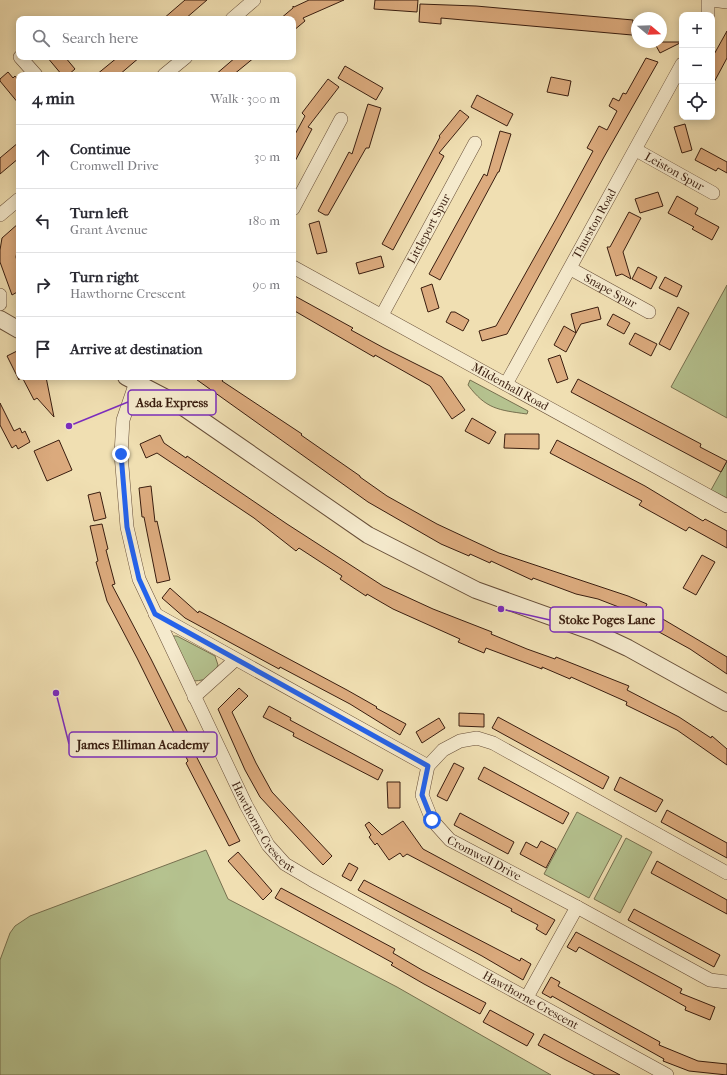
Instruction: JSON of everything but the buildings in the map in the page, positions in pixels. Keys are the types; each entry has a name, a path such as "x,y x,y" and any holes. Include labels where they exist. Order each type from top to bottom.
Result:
{"street":[{"path":"235,16 254,0"},
{"path":"708,0 708,12"},
{"path":"712,0 727,2"},
{"path":"23,60 33,72"},
{"path":"168,72 182,60"},
{"name":"Thurston Road","path":"506,384 571,269 679,70"},
{"path":"296,203 341,119"},
{"name":"Littleport Spur","path":"382,315 475,143"},
{"name":"Leiston Spur","path":"636,150 713,193"},
{"path":"0,215 16,202"},
{"name":"Mildenhall Road","path":"296,269 727,506"},
{"name":"Snape Spur","path":"571,269 649,312"},
{"path":"0,295 0,304"},
{"path":"0,319 16,328"},
{"path":"131,380 180,405 368,535 476,590 596,633 628,648 727,703"},
{"name":"Hawthorne Crescent","path":"131,380 123,420 121,454 127,527 139,579 246,805 268,845 285,864 667,1075"},
{"path":"155,614 428,766 443,750 460,741 477,738 493,743 727,873"},
{"path":"194,697 236,660"},
{"name":"Cromwell Drive","path":"428,766 422,795 432,820 450,840 577,907 710,980 727,982"},
{"path":"527,997 577,907"}],"green space":[{"path":"727,285 727,418 671,387"},
{"path":"470,380 528,411 527,414 500,409 487,404 468,385"},
{"path":"727,461 727,498 711,490"},
{"path":"172,636 177,636 215,656 218,665 212,676 203,680 194,681"},
{"path":"577,812 622,836 589,898 544,874"},
{"path":"626,838 652,852 620,913 594,899"},
{"path":"206,850 228,899 397,987 551,1075 0,1075 0,960 10,933 15,926 30,916"}],"place":[{"name":"Asda Express","path":"69,426"},
{"name":"Stoke Poges Lane","path":"501,609"},
{"name":"James Elliman Academy","path":"56,693"}],"route":[{"path":"121,454 127,527 139,579 155,614 428,766 422,795 432,820"}]}
